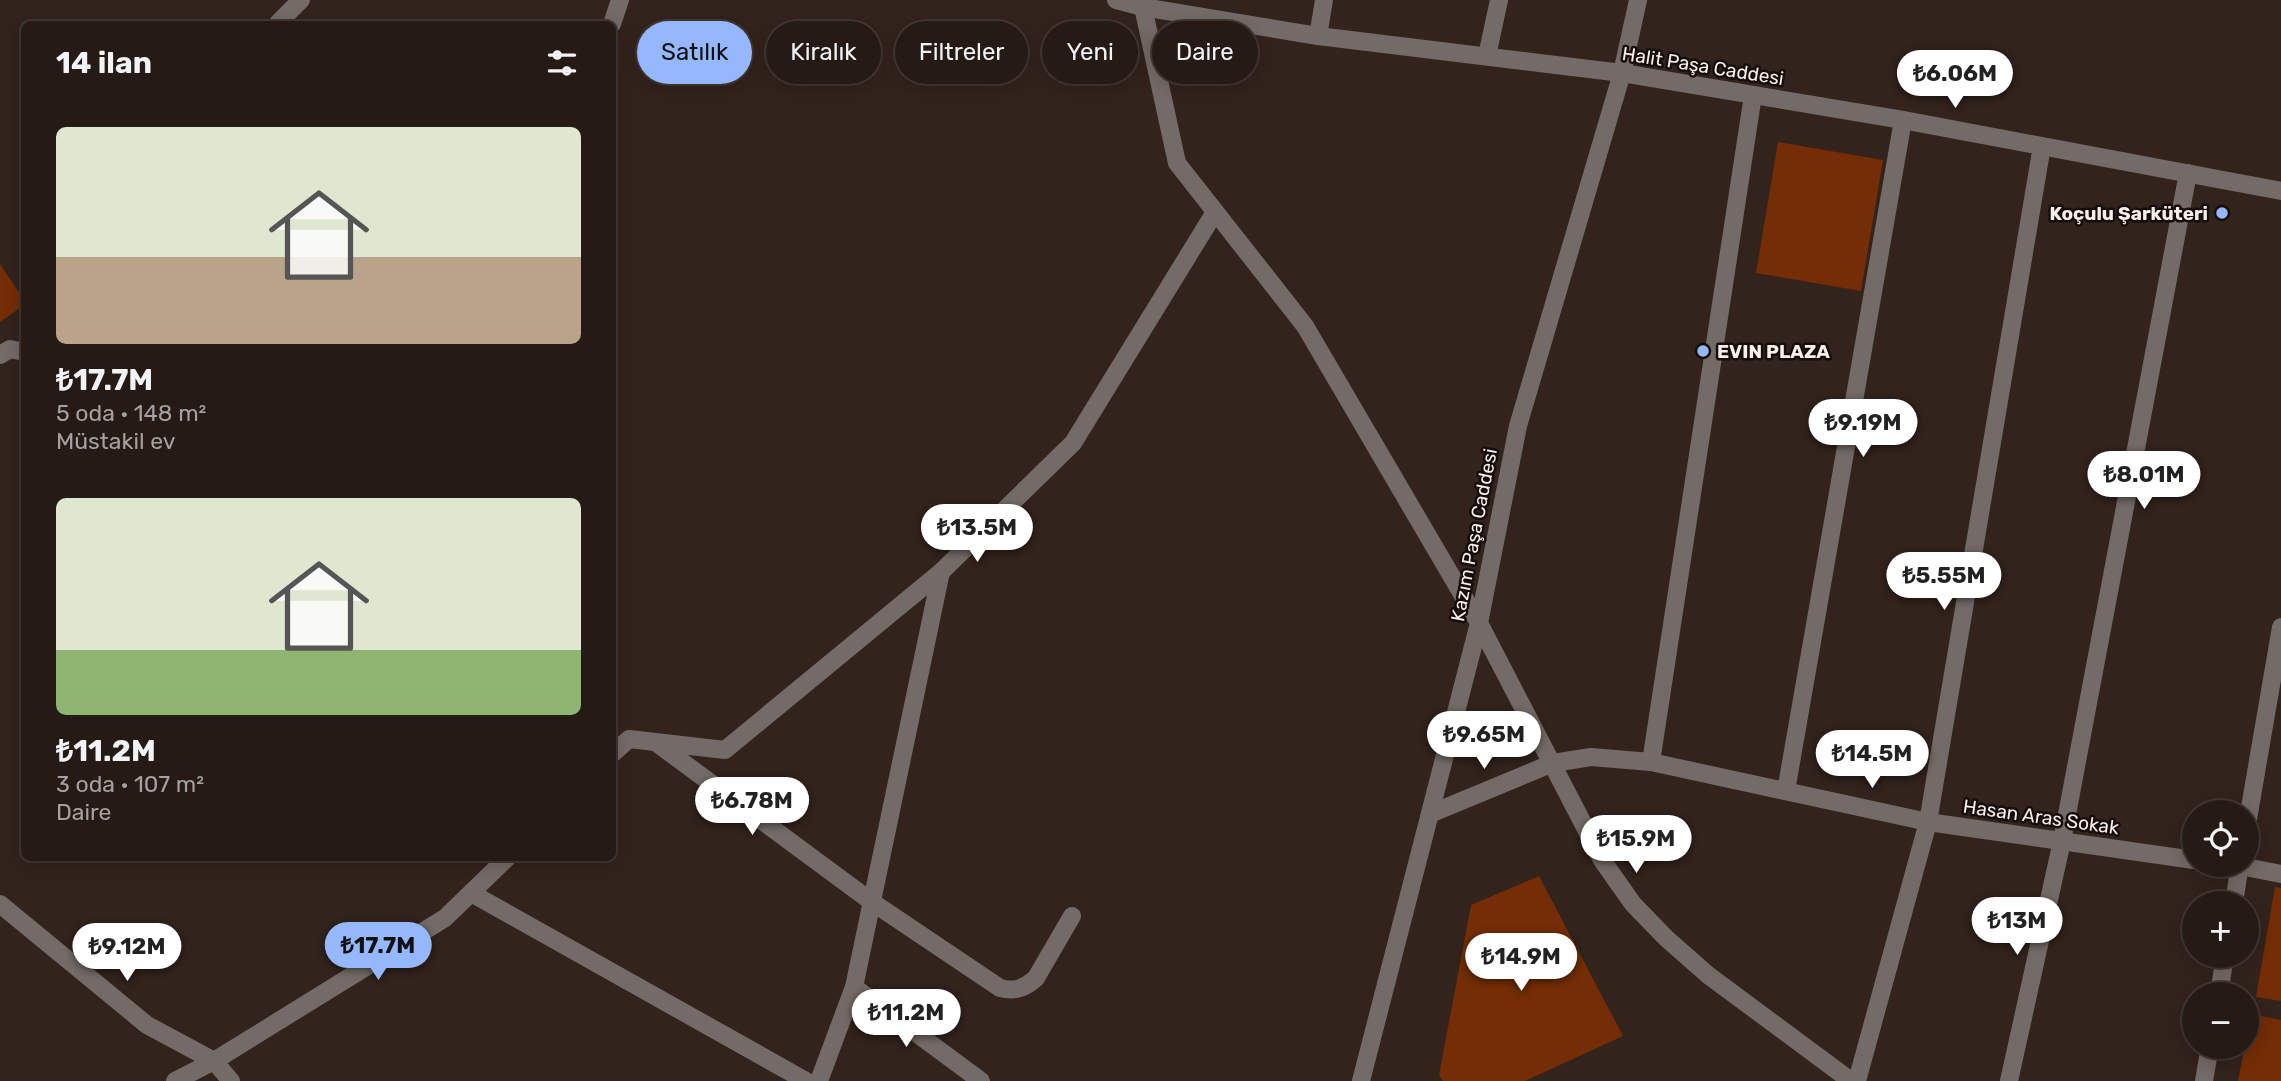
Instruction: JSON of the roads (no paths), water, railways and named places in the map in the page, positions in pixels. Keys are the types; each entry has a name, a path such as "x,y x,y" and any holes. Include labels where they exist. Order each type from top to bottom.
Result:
{"street":[{"path":"280,21 301,0"},
{"path":"612,21 620,0"},
{"name":"Halit Paşa Caddesi","path":"1115,0 1318,36 1622,73 1903,120 2281,191"},
{"path":"1318,36 1324,0"},
{"path":"1487,56 1499,0"},
{"name":"Kazım Paşa Caddesi","path":"1361,1081 1479,623 1518,426 1622,73 1638,0"},
{"path":"1143,4 1177,163 1305,327 1479,623 1602,860 1633,904 1666,938 1708,975 1852,1081"},
{"path":"1651,762 1753,95"},
{"path":"1786,791 1903,120"},
{"path":"1857,1081 1928,822 2042,146"},
{"path":"2009,1081 2062,841 2189,173"},
{"path":"616,750 629,738 725,750 941,572 1073,443 1215,212"},
{"path":"0,355 10,349 21,351"},
{"path":"819,1081 854,987 941,572"},
{"path":"2251,800 2281,627"},
{"path":"655,742 872,902 1000,988 1009,990 1028,985 1036,978 1072,916"},
{"name":"Hasan Aras Sokak","path":"1430,814 1553,763 1591,757 1651,762 1928,822 2182,858"},
{"path":"175,1081 214,1061 444,918 504,861"},
{"path":"2259,870 2281,874"},
{"path":"471,893 806,1081"},
{"path":"0,904 147,1026 214,1061 231,1081"},
{"path":"854,987 981,1081"},
{"path":"2204,1081 2208,1059"}],"place":[{"name":"Koçulu Şarküteri","path":"2222,213"},
{"name":"EVIN PLAZA","path":"1703,351"}]}
